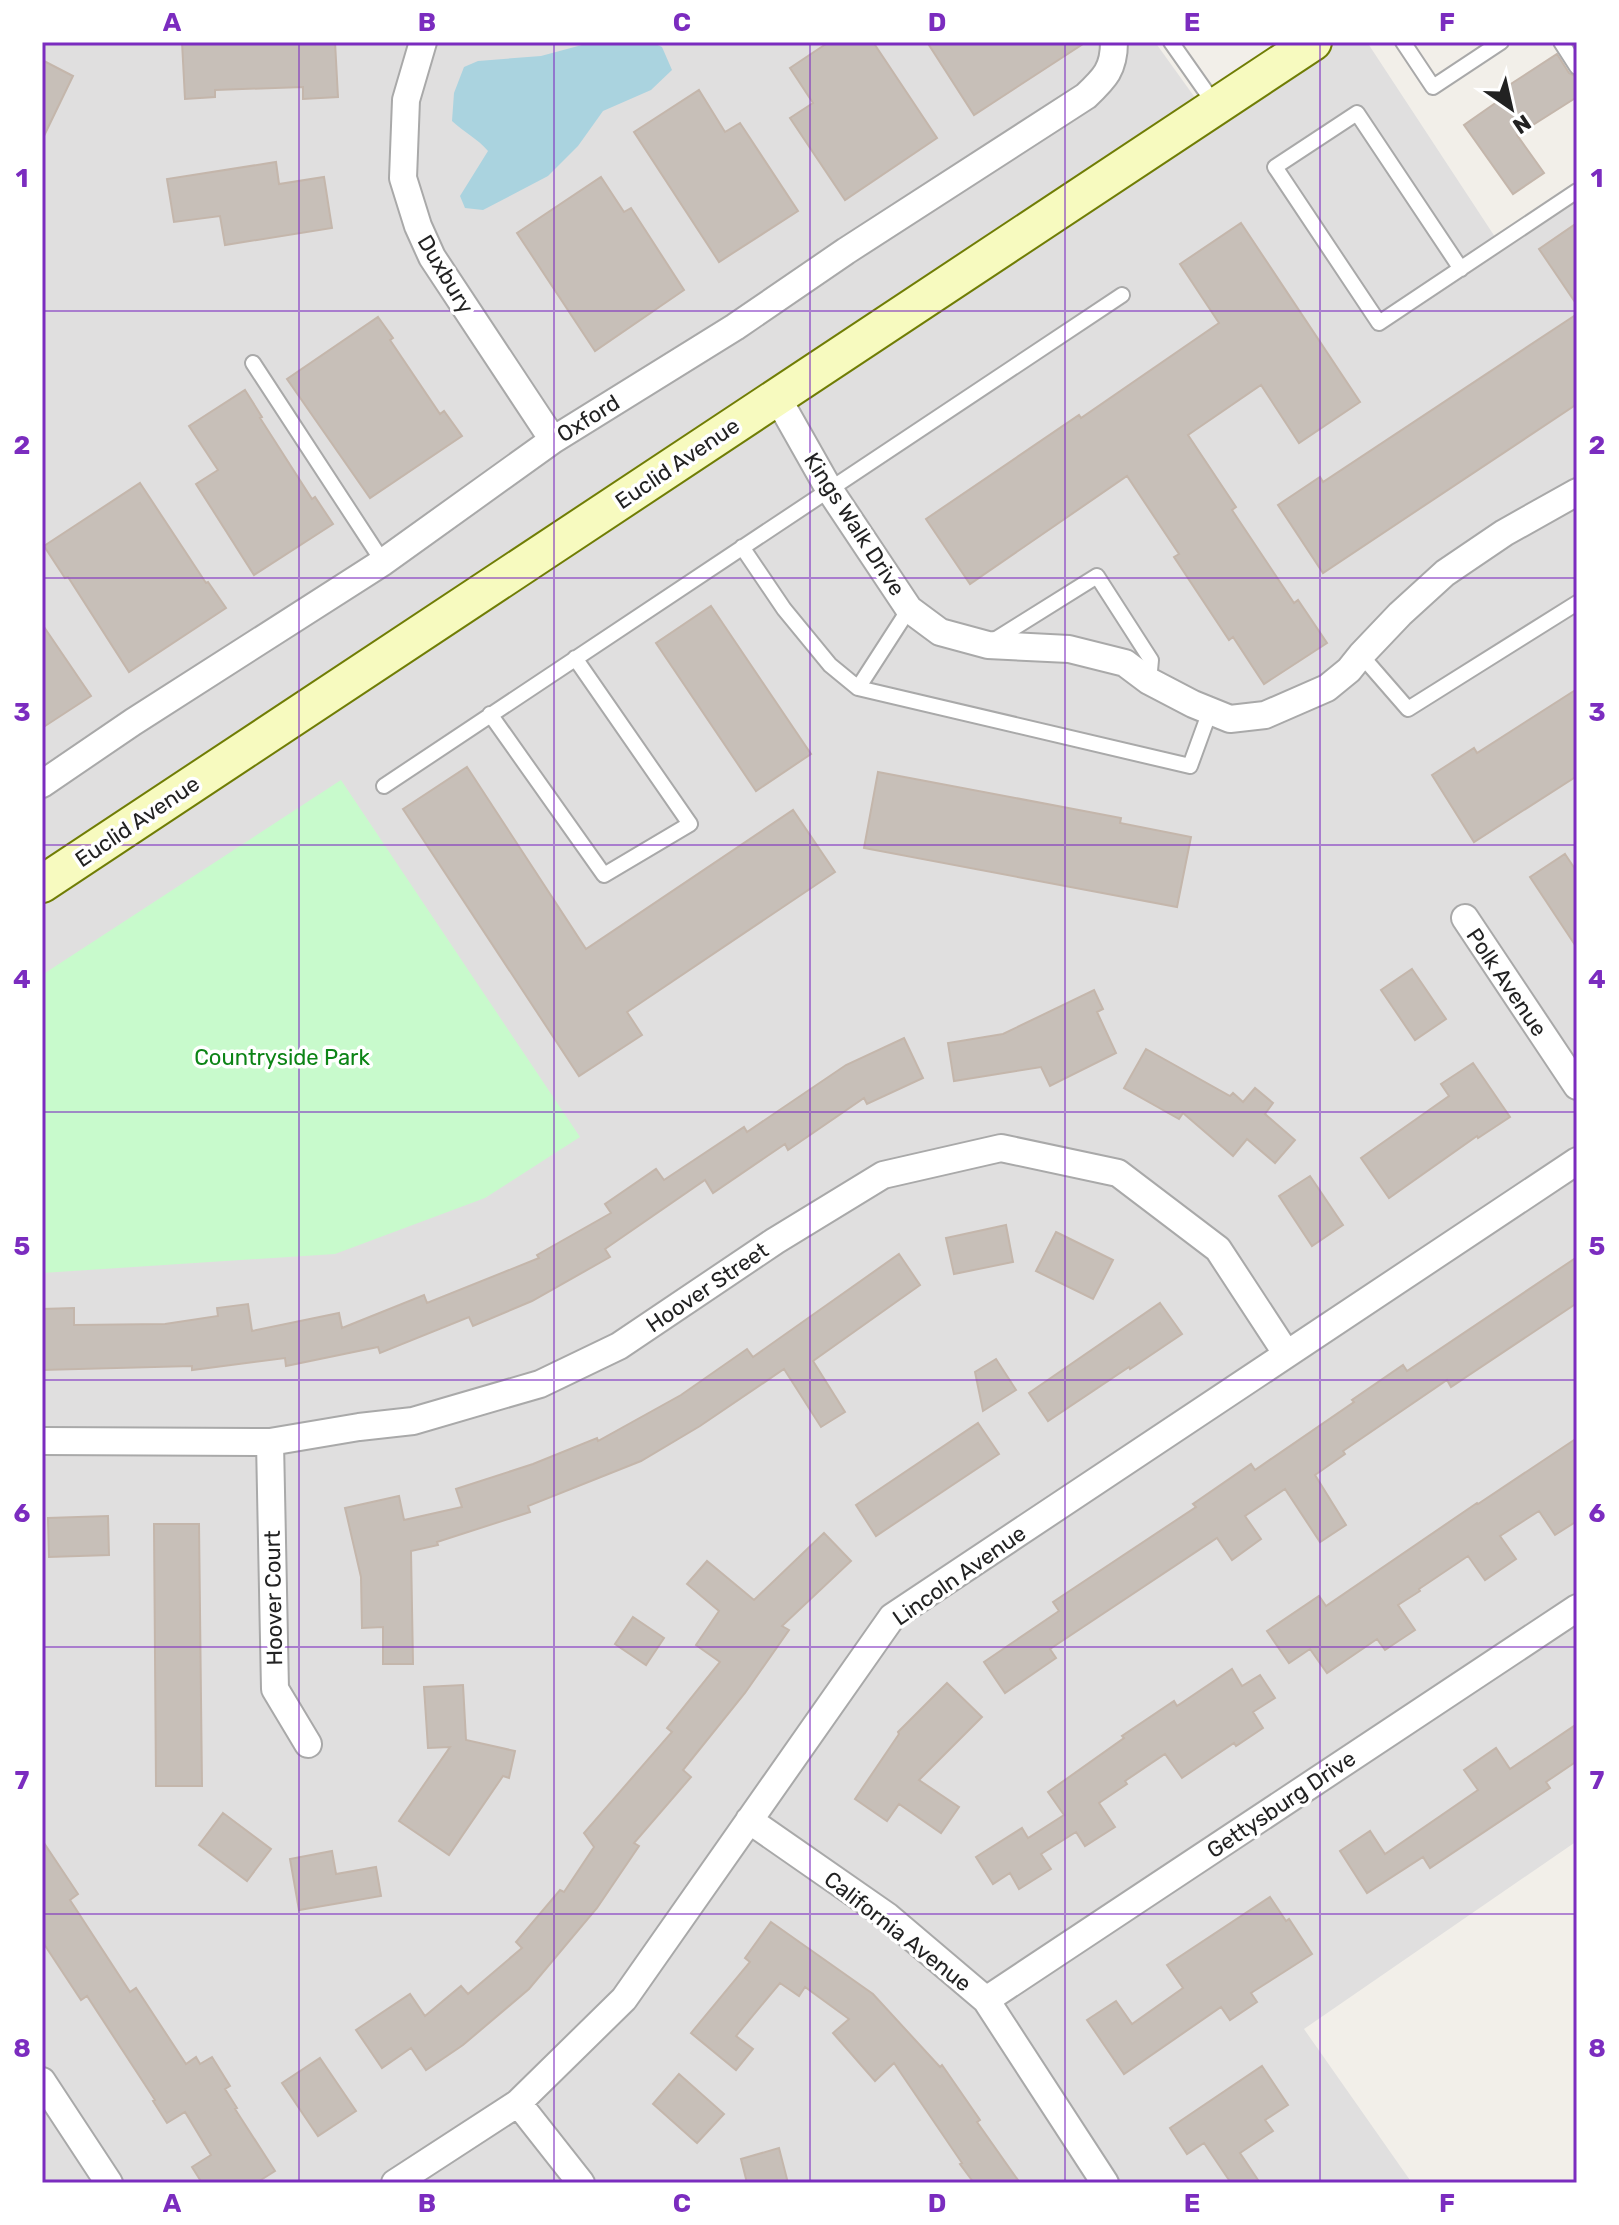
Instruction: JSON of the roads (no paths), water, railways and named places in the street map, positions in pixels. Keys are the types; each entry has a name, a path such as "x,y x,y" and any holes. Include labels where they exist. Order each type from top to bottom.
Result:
{"main road":[{"name":"Euclid Avenue","path":"42,884 1313,42"}],"street":[{"name":"Duxbury","path":"423,42 406,100 404,130 403,178 418,226 432,257 553,440"},
{"name":"Oxford","path":"42,784 383,562 553,440 735,327 846,251 1086,96 1106,77 1114,58 1114,42"},
{"name":"Kings Walk Drive","path":"777,397 829,489 909,609 940,632 988,645 1069,649 1125,663 1149,681 1230,719 1265,715 1327,688 1349,670 1421,593 1445,573 1504,533 1577,492"},
{"name":"Polk Avenue","path":"1465,918 1577,1086"},
{"name":"Hoover Street","path":"42,1441 270,1442 413,1421 540,1384 619,1346 775,1241 883,1175 1001,1148 1118,1173 1218,1249 1286,1353"},
{"name":"Lincoln Avenue","path":"395,2183 518,2103 624,1999 892,1617 1577,1161"},
{"name":"Hoover Court","path":"270,1442 275,1689 308,1744"},
{"name":"Gettysburg Drive","path":"986,2000 1577,1608"},
{"name":"California Avenue","path":"749,1820 887,1916 986,2000 1105,2183"},
{"path":"42,2081 109,2183"},
{"path":"518,2103 581,2183"}],"lane":[{"path":"1171,42 1216,106"},
{"path":"1403,42 1433,87 1501,42"},
{"path":"1561,42 1577,67"},
{"path":"1461,269 1357,113 1275,167 1379,323 1461,269 1577,191"},
{"path":"384,786 1122,295"},
{"path":"253,363 383,562"},
{"path":"742,547 793,620 830,665 858,688 1190,766 1210,711"},
{"path":"988,645 1097,576 1151,660 1149,681"},
{"path":"1361,655 1408,709 1577,603"},
{"path":"858,688 909,609"},
{"path":"490,714 604,875 690,824 575,658"}],"water":[{"path":"593,42 651,42 662,47 672,70 651,90 603,111 578,146 548,176 483,210 465,208 460,196 488,151 452,121 454,93 464,67 478,61 541,56"}],"park label":[{"name":"Countryside Park","path":"282,1057"}]}
